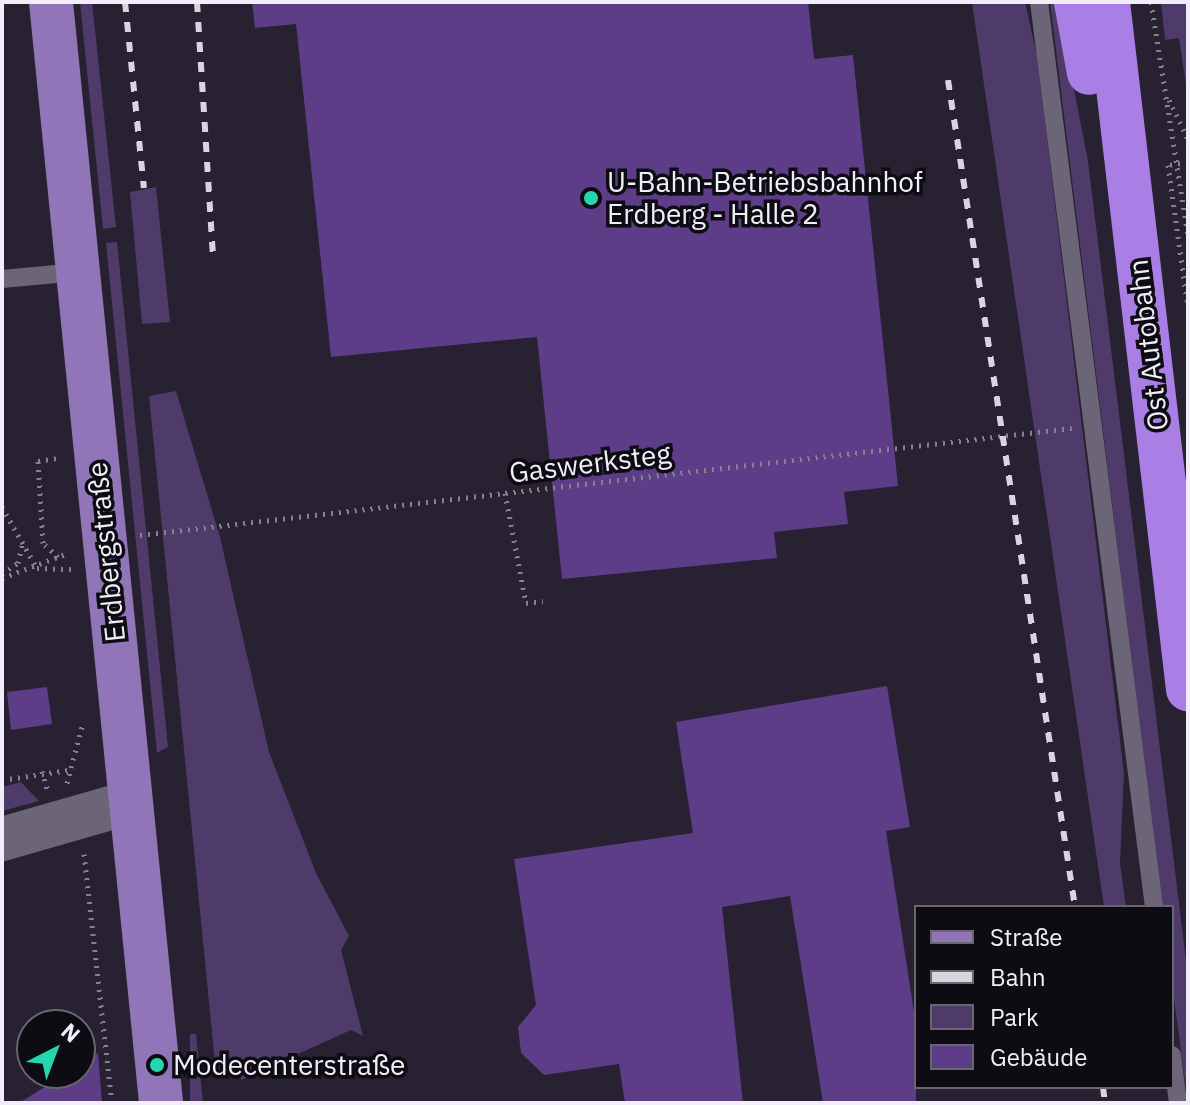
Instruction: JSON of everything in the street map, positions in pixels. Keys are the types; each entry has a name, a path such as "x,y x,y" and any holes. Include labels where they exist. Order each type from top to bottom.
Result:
{"highway":[{"path":"1076,2 1103,152 1121,157 1096,2"},
{"name":"Ost Autobahn","path":"1108,2 1121,157 1188,689"}],"main road":[{"name":"Erdbergstraße","path":"51,2 161,1103"}],"street":[{"path":"2,839 131,802"}],"lane":[{"path":"1039,2 1154,905"},
{"path":"1088,2 1121,157"},
{"path":"2,279 78,272"},
{"path":"1174,1071 1178,1103"}],"path":[{"path":"1151,2 1188,235"},
{"path":"1168,99 1188,139"},
{"path":"1188,162 1168,165 1188,308"},
{"name":"Gaswerksteg","path":"136,535 1077,428"},
{"path":"58,458 38,461 43,543 58,557"},
{"path":"505,493 526,603 543,601"},
{"path":"2,506 21,526 23,546 18,563 2,576"},
{"path":"2,506 19,529 37,568 71,569 72,583"},
{"path":"2,576 82,548"},
{"path":"66,789 68,770 84,716"},
{"path":"2,780 42,771 68,770"},
{"path":"42,771 49,794"},
{"path":"84,854 106,1021 112,1103"}],"green space":[{"path":"80,2 92,2 116,227 103,229"},
{"path":"972,2 1025,2 1037,56 1124,773 1120,863 1126,905 1104,905"},
{"path":"1050,2 1056,2 1088,161 1188,977 1188,1103 1174,999 1174,905 1162,905"},
{"path":"1161,2 1188,2 1188,98 1179,38 1165,40"},
{"path":"156,187 170,322 142,324 130,192"},
{"path":"117,242 168,747 157,753 106,243"},
{"path":"176,391 220,537 269,752 316,873 349,936 341,950 363,1036 351,1030 241,1080 240,1068 216,1073 149,396"},
{"path":"21,782 39,801 2,811 2,787"},
{"path":"190,1034 196,1034 203,1103 190,1103"}],"building":[{"name":"U-Bahn-Betriebsbahnhof Erdberg - Halle 2","path":"252,2 808,2 814,59 853,55 898,486 844,492 848,524 774,532 777,558 562,579 537,337 331,357 296,24 255,28"},
{"path":"887,686 910,827 886,831 914,1012 916,1103 823,1103 790,896 722,907 743,1103 625,1103 619,1064 544,1075 521,1053 518,1027 536,1005 514,859 693,833 676,722"},
{"path":"47,687 52,724 11,730 7,692"},
{"path":"98,1053 102,1103 19,1103 41,1089 96,1089"}],"railway":[{"path":"125,2 144,188"},
{"path":"197,2 213,257"},
{"path":"948,80 1075,905"},
{"path":"1103,1089 1105,1103"}],"place":[{"name":"U-Bahn-Betriebsbahnhof Erdberg - Halle 2","path":"591,198"},
{"name":"Modecenterstraße","path":"157,1065"}]}
